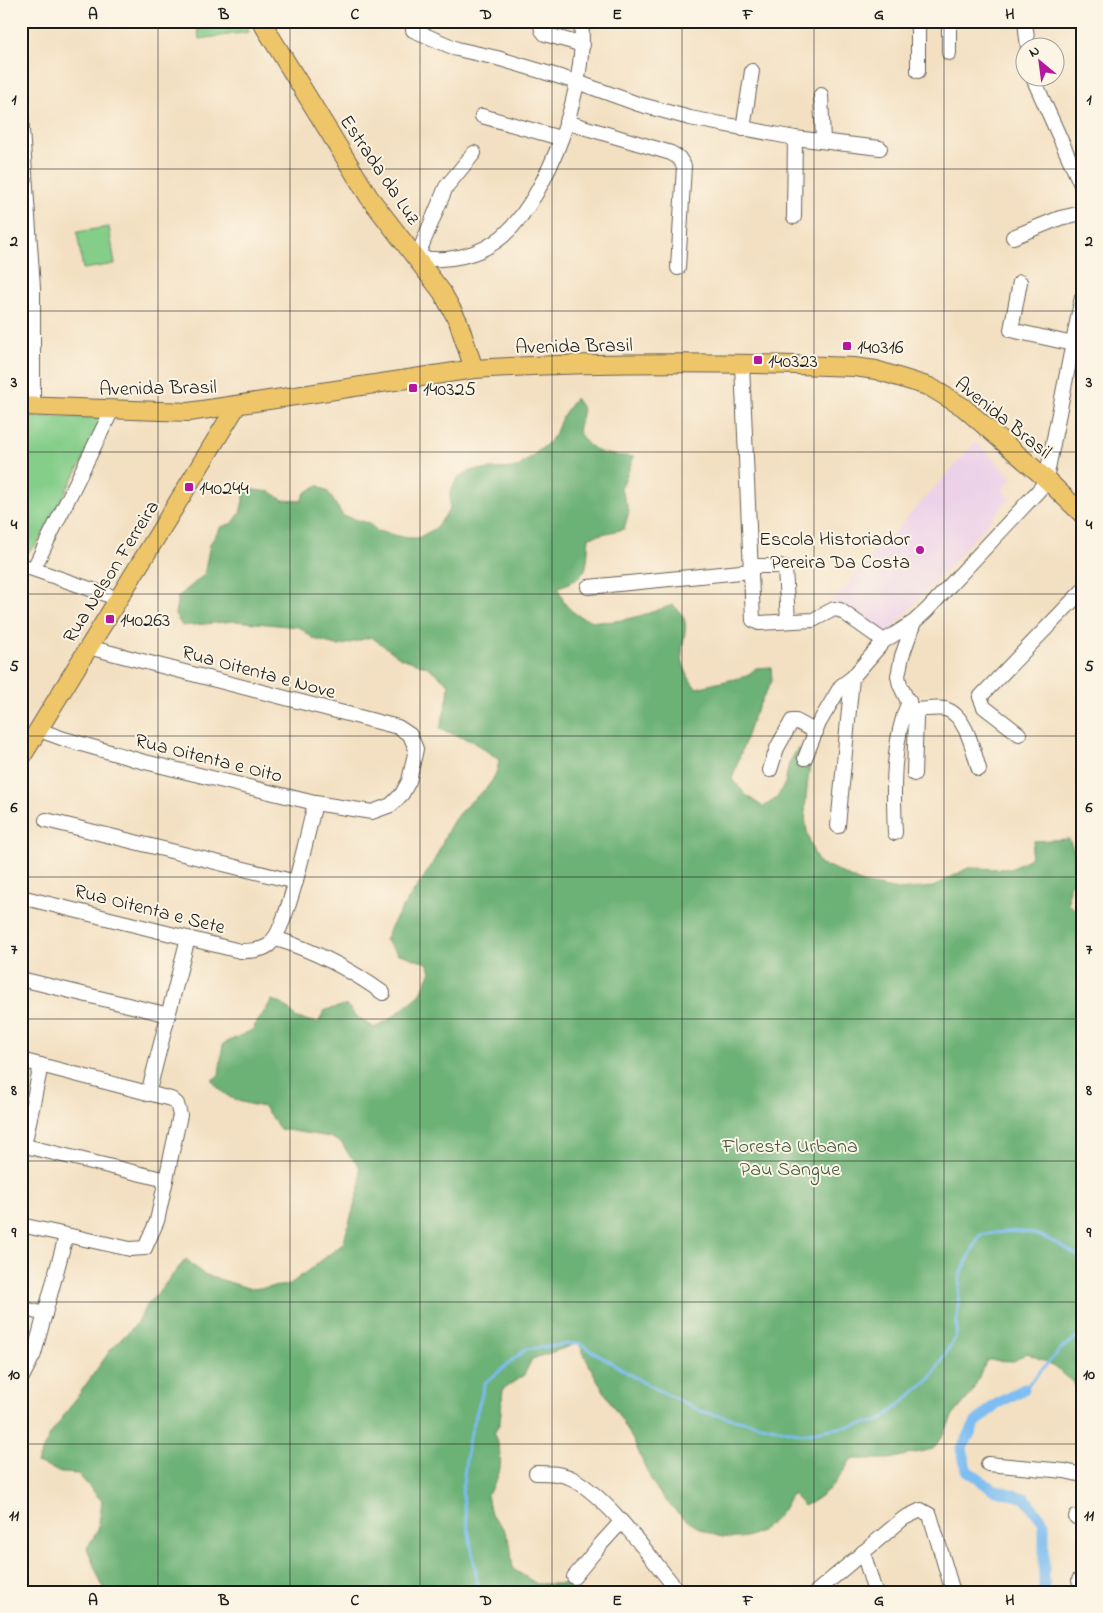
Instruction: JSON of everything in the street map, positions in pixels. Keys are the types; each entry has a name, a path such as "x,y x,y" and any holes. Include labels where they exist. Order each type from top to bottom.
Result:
{"main road":[{"name":"Estrada da Luz","path":"261,21 368,197 417,257 442,292 458,322 474,369"},
{"name":"Avenida Brasil","path":"27,406 189,412 236,407 474,369 522,366 742,365 854,367 886,372 930,387 963,406 1046,479 1082,514"},
{"name":"Rua Nelson Ferreira","path":"21,758 236,407"}],"street":[{"path":"540,21 545,34 583,45"},
{"path":"474,153 446,188 417,257 432,260 451,259 482,249 503,236 530,203 542,183 566,122 577,82 583,45 581,21"},
{"path":"918,21 918,71"},
{"path":"949,53 950,21"},
{"path":"1025,21 1027,38"},
{"path":"413,30 456,49 577,82 638,104 722,126 795,138 880,148"},
{"path":"743,129 752,71"},
{"path":"1038,88 1082,187"},
{"path":"822,95 823,141"},
{"path":"21,115 32,288 27,406"},
{"path":"482,116 560,138"},
{"path":"566,122 671,153 682,161 684,166 678,268"},
{"path":"794,217 795,138"},
{"path":"1013,237 1060,218 1082,213"},
{"path":"1020,282 1011,330 1072,344"},
{"path":"806,758 816,732 835,694 852,678 884,641 914,622 1040,489 1046,479 1082,297"},
{"path":"742,365 753,620 760,623 819,619 834,609 840,610 884,641"},
{"path":"112,410 28,566 119,599"},
{"path":"588,587 780,566 785,568 788,621"},
{"path":"1019,734 984,707 980,697 1082,590"},
{"path":"914,622 902,656 898,676 917,724 914,774"},
{"name":"Rua Oitenta e Nove","path":"88,647 398,727 410,735 416,749 409,781 402,794 391,805 372,812"},
{"path":"838,826 852,678"},
{"path":"911,705 942,709 952,713 968,735 979,769"},
{"path":"895,833 894,793 898,731 911,705"},
{"path":"770,770 778,748 792,721 796,721 816,732"},
{"name":"Rua Oitenta e Oito","path":"39,730 141,761 315,803 372,812"},
{"path":"315,803 296,882 272,942 300,947 349,970 383,993"},
{"path":"46,820 296,882"},
{"name":"Rua Oitenta e Sete","path":"21,897 240,951 250,951 272,942"},
{"path":"148,1094 188,938"},
{"path":"21,979 169,1015"},
{"path":"21,1060 171,1099 177,1104 180,1115 151,1239 145,1248 130,1249 21,1225"},
{"path":"40,1065 23,1146 166,1180"},
{"path":"21,1379 34,1354 66,1236"},
{"path":"21,1308 45,1314"},
{"path":"988,1464 1065,1471 1082,1475"},
{"path":"536,1473 555,1474 572,1479 592,1493 621,1522 679,1592"},
{"path":"816,1592 904,1518 921,1510 930,1516 952,1592"},
{"path":"574,1577 621,1522"},
{"path":"863,1552 875,1592"}],"shaded area":[{"name":"Escola Historiador Pereira Da Costa","path":"976,442 1013,478 1002,490 1010,498 884,638 872,634 830,603"}],"green space":[{"path":"197,21 243,21 249,32 199,39"},
{"path":"109,227 115,264 83,269 77,232"},
{"name":"Floresta Urbana Pau Sangue","path":"575,398 583,409 578,431 590,446 602,453 634,457 621,489 629,511 624,529 589,537 587,564 582,575 558,587 563,601 577,615 589,620 603,622 632,618 673,605 683,617 685,623 682,656 687,673 696,688 747,676 756,668 771,667 772,681 754,715 732,779 746,795 763,807 777,798 785,783 789,763 798,748 810,761 805,814 806,826 813,851 820,865 830,867 862,883 898,890 933,887 968,868 1011,869 1030,858 1034,841 1069,839 1081,868 1069,886 1068,903 1082,916 1082,1391 1055,1366 1027,1353 1014,1361 987,1360 971,1394 952,1417 944,1434 933,1449 889,1459 851,1459 831,1487 818,1498 804,1506 792,1493 779,1515 763,1530 746,1537 728,1538 709,1533 691,1523 674,1509 658,1491 633,1440 596,1378 579,1343 532,1359 524,1375 503,1389 500,1422 494,1434 499,1450 499,1473 487,1495 491,1515 504,1529 510,1543 513,1569 537,1584 568,1584 578,1592 102,1592 103,1588 87,1548 98,1530 102,1501 78,1474 63,1473 37,1463 50,1435 112,1348 136,1324 145,1308 186,1259 203,1274 251,1289 289,1285 343,1244 361,1183 359,1165 349,1155 342,1143 330,1137 280,1129 264,1107 235,1100 217,1087 212,1080 219,1075 223,1044 252,1030 272,1000 284,1005 297,1018 318,1023 325,1010 347,1005 357,1017 375,1028 390,1019 420,995 431,971 427,963 397,953 385,940 396,918 431,866 452,824 460,812 488,786 497,770 499,760 474,742 440,729 448,697 449,684 428,667 401,658 371,637 339,646 314,639 299,627 235,621 182,626 175,614 178,597 204,575 210,544 221,527 233,523 240,513 246,489 271,492 283,500 301,501 305,493 318,485 328,492 343,516 369,523 377,531 407,538 418,538 436,528 450,509 450,491 459,477 472,470 517,468 546,445 555,435 562,417"},
{"path":"21,416 106,418 37,544 21,559"}],"waterway":[{"path":"479,1592 462,1492 468,1443 485,1383 526,1349 579,1343 644,1383 703,1412 802,1434 880,1421 931,1378 956,1336 960,1275 980,1235 1011,1231 1034,1234 1044,1237 1082,1258"},
{"path":"1024,1389 1061,1349 1082,1333"},
{"path":"1024,1389 995,1405 976,1422 962,1448 966,1470 992,1489 1025,1498 1044,1523 1044,1592"}],"place":[{"name":"140316","path":"847,346"},
{"name":"140323","path":"758,360"},
{"name":"140325","path":"413,388"},
{"name":"140244","path":"189,487"},
{"name":"Escola Historiador Pereira Da Costa","path":"920,550"},
{"name":"140263","path":"110,619"}]}
